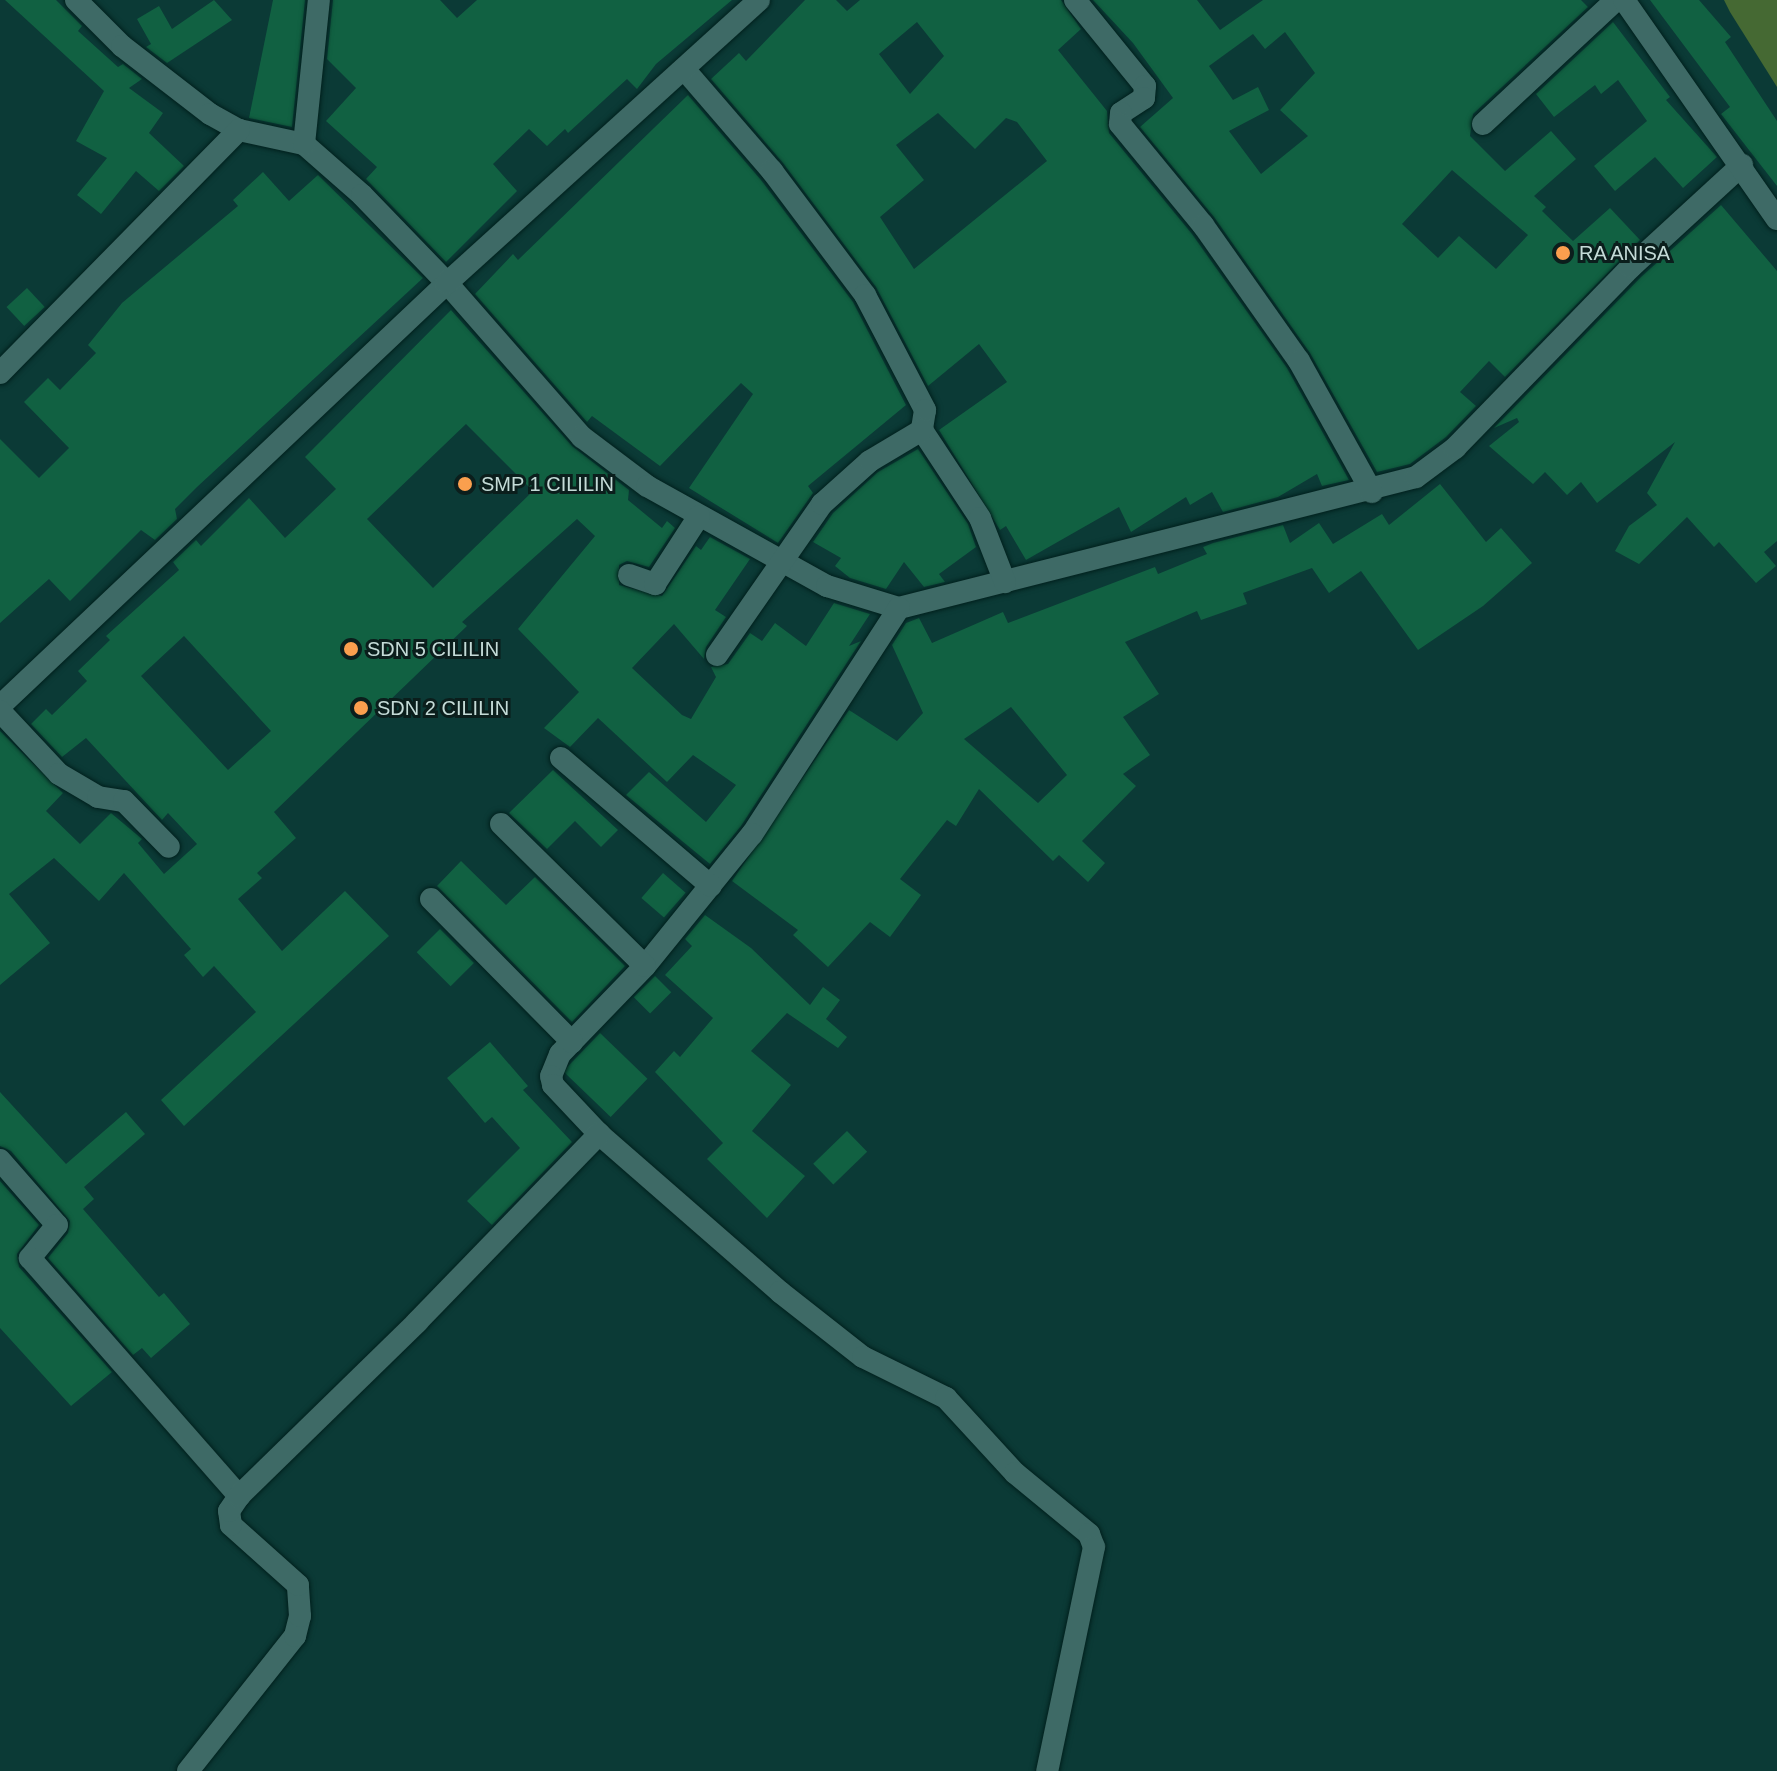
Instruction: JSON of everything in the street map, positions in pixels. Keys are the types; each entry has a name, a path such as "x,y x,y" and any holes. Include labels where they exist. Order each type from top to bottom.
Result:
{"street":[{"path":"76,0 122,46 239,130 304,144 362,195 447,283 582,437 647,486 778,560 852,597 899,608 1372,492 1437,464 1631,267 1742,165"},
{"path":"304,144 319,0"},
{"path":"169,847 124,801 98,797 59,774 0,708 447,283 759,0"},
{"path":"1075,0 1145,86 1144,98 1121,113 1120,124 1203,225 1299,361 1372,492"},
{"path":"1483,124 1616,0"},
{"path":"1624,0 1777,219"},
{"path":"684,69 852,275 925,410 922,430 980,518 1005,582"},
{"path":"0,373 239,130"},
{"path":"717,655 778,560 844,480 922,430"},
{"path":"629,575 655,584 699,516"},
{"path":"899,608 799,767 711,886 645,966 554,1064 553,1085 599,1134 863,1357 946,1398 1015,1473 1089,1534 1094,1547 1047,1771"},
{"path":"561,758 711,886"},
{"path":"501,824 645,966"},
{"path":"431,899 572,1042"},
{"path":"188,1771 295,1636 300,1616 298,1585 231,1525 229,1511 239,1496 417,1322 599,1134"},
{"path":"0,1160 57,1225 30,1258 239,1496"}],"green space":[{"path":"1724,0 1777,0 1777,87 1730,12"}],"building":[{"path":"5,0 56,0 82,26 78,31 118,67 123,64 142,79 129,88 163,113 149,133 184,166 159,191 136,171 101,214 77,195 107,158 76,141 104,91"},
{"path":"214,0 232,20 167,63 146,47 151,44 137,19 159,6 172,29"},
{"path":"273,0 305,0 292,127 249,118"},
{"path":"333,0 440,0 457,18 477,0 732,0 656,64 637,89 627,79 568,133 565,129 547,146 529,129 493,164 517,191 446,262 366,179 377,167 326,121 356,88 327,59"},
{"path":"805,0 836,0 847,11 860,0 1061,0 1081,29 1058,50 1107,111 1109,133 1192,234 1287,368 1349,480 1322,486 1317,474 1278,497 1223,512 1212,492 1190,505 1186,497 1131,532 1119,507 1026,560 1006,526 1000,530 939,430 1007,382 979,344 928,386 876,287 783,163 711,79 739,53 746,61","holes":["917,22 944,56 910,94 879,54","938,113 975,149 1006,118 1017,122 1047,161 914,269 880,217 924,180 896,145"]},
{"path":"1093,0 1197,0 1220,30 1263,0 1581,0 1588,7 1473,114 1470,136 1505,171 1551,131 1576,159 1534,196 1546,207 1542,211 1573,241 1610,208 1640,240 1505,377 1489,361 1460,392 1476,406 1446,437 1410,464 1377,472 1310,353 1214,217 1140,127 1173,98 1133,43","holes":["1285,32 1315,73 1280,110 1308,136 1261,174 1229,131 1269,110 1258,87 1233,100 1209,66 1253,34 1265,49","1452,170 1528,235 1496,269 1459,236 1438,258 1402,224"]},
{"path":"1650,0 1699,0 1731,37 1725,42 1777,121 1777,186 1721,114 1730,107"},
{"path":"1613,22 1670,97 1666,100 1717,157 1683,188 1655,157 1615,191 1594,166 1647,121 1618,80 1601,94 1595,85 1554,117 1536,94"},
{"path":"688,95 761,180 853,302 906,405 808,486 813,493 778,543 689,488 753,394 741,383 660,466 592,416 587,422 475,294 513,254 518,260"},
{"path":"263,172 289,201 318,175 423,278 197,487 175,509 177,519 155,540 141,530 70,601 49,579 0,623 0,439 39,478 69,448 24,402 48,378 60,390 96,353 88,345 122,303 238,206 233,200"},
{"path":"1721,205 1777,271 1777,541 1764,552 1776,566 1756,583 1719,542 1714,547 1687,517 1639,564 1615,551 1629,526 1657,505 1647,493 1675,442 1597,503 1581,482 1567,495 1545,472 1533,484 1489,446 1519,422 1517,418 1494,428 1641,277"},
{"path":"27,288 45,307 24,326 7,307"},
{"path":"451,310 572,446 629,490 628,500 662,528 667,521 675,528 649,567 627,561 619,565 619,585 662,596 696,546 701,550 710,537 750,559 715,610 726,617 706,647 704,659 674,624 632,668 682,715 691,719 716,677 711,667 728,664 750,633 762,641 775,623 806,646 834,603 870,614 849,646 861,641 741,826 710,864 626,795 649,772 706,822 736,785 693,755 667,782 598,718 570,747 544,728 579,692 518,629 595,536 577,519 462,622 467,626 274,812 296,838 257,873 262,878 238,899 282,951 345,891 389,936 184,1126 161,1100 256,1012 214,966 203,977 184,955 191,949 124,873 99,901 54,858 9,894 50,943 0,985 0,731 63,793 46,811 80,844 111,813 142,839 138,843 164,874 197,844 168,813 162,820 86,738 62,757 31,724 46,709 52,715 87,681 78,671 110,640 106,636 179,570 173,562 196,540 201,546 249,498 285,538 336,489 305,457","holes":["466,424 533,491 433,588 367,519","184,636 271,731 228,770 141,676"]},
{"path":"918,449 968,524 976,547 939,574 945,582 924,587 904,562 886,589 850,578 835,566 841,558 813,542 833,513 878,472"},
{"path":"1440,484 1486,542 1501,528 1532,563 1483,606 1418,650 1361,571 1329,593 1312,568 1243,593 1247,604 1201,620 1197,611 1125,642 1159,694 1123,717 1150,755 1123,774 1136,786 1082,841 1105,863 1088,882 1059,855 1053,861 979,789 956,826 947,820 900,879 921,895 890,937 870,922 828,967 793,935 798,930 732,881 849,710 897,741 923,713 892,645 906,623 919,618 932,643 1003,612 1008,623 1155,567 1158,574 1207,554 1203,547 1213,543 1283,525 1290,543 1319,523 1333,544 1382,514 1389,525","holes":["1011,707 1067,775 1038,803 964,739"]},
{"path":"553,770 618,830 601,847 575,821 547,849 509,813"},
{"path":"461,861 506,905 535,877 625,966 572,1022 437,886"},
{"path":"663,873 686,893 664,918 641,898"},
{"path":"705,915 751,948 810,1005 823,987 840,1000 826,1019 847,1037 838,1048 787,1013 751,1051 791,1085 752,1131 805,1176 767,1218 707,1159 723,1143 655,1072 674,1051 680,1057 713,1018 665,975 692,946 685,939"},
{"path":"440,929 474,963 451,986 417,952"},
{"path":"655,976 671,992 650,1013 634,997"},
{"path":"600,1033 647,1079 611,1117 563,1071"},
{"path":"490,1042 528,1086 523,1090 572,1142 492,1225 467,1201 520,1148 492,1117 485,1123 447,1078"},
{"path":"0,1092 66,1164 126,1112 145,1134 84,1187 94,1199 83,1209 159,1297 164,1293 190,1324 151,1358 142,1348 133,1355 48,1258 68,1233 70,1221 11,1151 0,1146"},
{"path":"847,1131 867,1152 833,1185 813,1164"},
{"path":"0,1181 39,1225 17,1254 19,1267 112,1372 71,1406 0,1328"}],"place":[{"name":"RA ANISA","path":"1563,253"},
{"name":"SMP 1 CILILIN","path":"465,484"},
{"name":"SDN 5 CILILIN","path":"351,649"},
{"name":"SDN 2 CILILIN","path":"361,708"}]}
